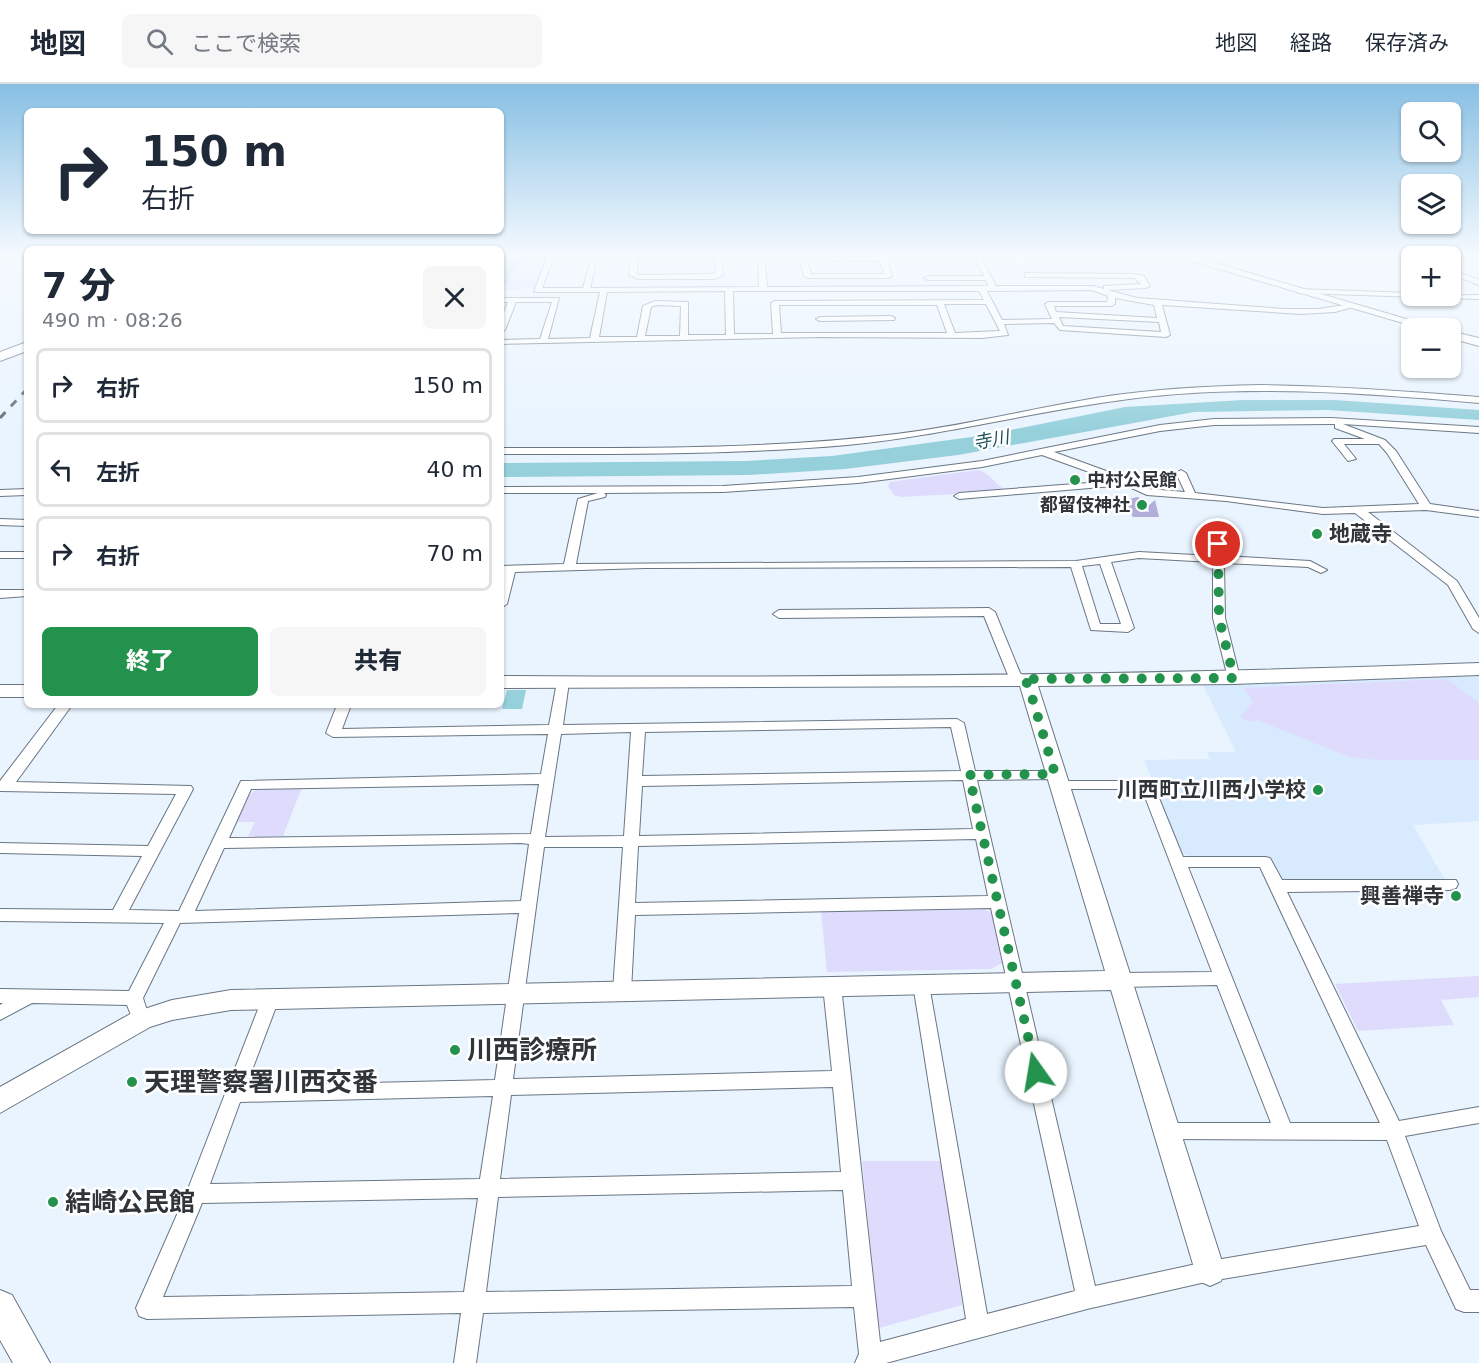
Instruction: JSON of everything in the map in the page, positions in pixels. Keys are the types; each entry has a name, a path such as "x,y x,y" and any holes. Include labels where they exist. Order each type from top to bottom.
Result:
{"highway":[{"path":"3,342 24,335"},
{"path":"0,351 24,345"},
{"path":"0,357 24,345"}],"main road":[{"path":"4,1320 32,1363"}],"street":[{"path":"543,341 551,315"},
{"path":"594,340 599,315"},
{"path":"641,339 645,315"},
{"path":"684,338 685,315"},
{"path":"730,315 730,338"},
{"path":"776,315 777,336"},
{"path":"819,315 821,335"},
{"path":"890,315 897,335"},
{"path":"944,315 952,336"},
{"path":"504,342 821,335 952,336 1005,333 995,315"},
{"path":"1054,315 1060,328 1166,335 1159,315"},
{"path":"1383,315 1401,320"},
{"path":"820,319 891,318"},
{"path":"999,322 1055,318 1160,320"},
{"path":"1461,337 1479,342"},
{"path":"504,454 698,451 800,446 935,432 1120,397 1182,391 1307,390 1479,400"},
{"path":"504,490 723,489 858,480 974,465 1045,453 1160,428 1214,422 1319,421 1479,430"},
{"path":"1319,421 1382,442 1391,451 1426,507"},
{"path":"1351,459 1337,441 1382,442"},
{"path":"1045,453 1127,482 1147,492 1226,498 1323,511 1426,507 1479,514"},
{"path":"1181,473 1192,496"},
{"path":"958,496 1127,482"},
{"path":"568,568 583,499 617,490"},
{"path":"0,493 24,492"},
{"path":"1359,511 1453,583 1479,629"},
{"path":"1466,512 1475,525"},
{"path":"0,522 24,523"},
{"path":"1218,528 1219,618 1234,678"},
{"path":"0,555 24,555"},
{"path":"506,569 669,565 1076,564 1105,562 1139,555 1217,561 1310,564 1321,570"},
{"path":"1076,564 1095,627 1128,628 1105,562"},
{"path":"0,594 24,593"},
{"path":"779,614 989,612 1014,675 1028,684 1210,1271"},
{"path":"504,682 791,683 1234,678 1479,669"},
{"path":"465,1363 518,993 537,841 563,682"},
{"path":"0,691 24,691"},
{"path":"3,786 63,708"},
{"path":"343,708 333,733 957,723 1087,1298"},
{"path":"622,991 638,729"},
{"path":"635,781 969,775 1147,784 1283,1130"},
{"path":"0,1101 137,1009 179,917 246,784 548,779"},
{"path":"3,786 186,789 118,915"},
{"path":"218,843 521,838 552,843 983,834"},
{"path":"0,848 154,851"},
{"path":"1178,862 1265,862 1394,1132 1432,1234 1464,1301 1479,1301"},
{"path":"1276,886 1450,884"},
{"path":"627,909 999,902"},
{"path":"0,915 179,917 528,907"},
{"path":"0,996 31,996 137,1009 270,999 1223,978"},
{"path":"922,984 978,1327"},
{"path":"832,986 868,1359 1087,1298 1210,1271 1432,1234"},
{"path":"0,1013 31,996"},
{"path":"270,999 196,1194 147,1308 863,1296"},
{"path":"234,1094 841,1079"},
{"path":"1167,1131 1394,1132 1406,1127 1479,1115"},
{"path":"196,1194 851,1181"}],"shaded area":[{"path":"978,470 987,474 1001,487 1011,491 901,497 894,495 888,486 890,482"},
{"name":"都留伎神社","path":"1138,497 1143,501 1138,505 1140,511 1149,512 1148,506 1155,500 1159,517 1133,517 1124,500"},
{"name":"川西町立川西小学校","path":"1479,675 1479,821 1413,825 1445,880 1288,882 1281,878 1270,857 1189,856 1182,853 1144,760 1210,759 1207,752 1236,752 1202,683"},
{"path":"1447,679 1479,703 1479,760 1377,760 1349,757 1257,720 1252,722 1240,717 1253,702 1244,688"},
{"path":"266,787 302,787 283,836 248,837 255,822 235,822 241,808 253,792"},
{"path":"979,907 992,913 1002,963 991,969 827,972 821,910"},
{"path":"1479,976 1479,997 1441,1000 1454,1025 1358,1031 1335,984"},
{"path":"862,1161 941,1161 962,1305 879,1328"}],"water":[{"name":"寺川","path":"1243,400 1335,400 1479,410 1479,420 1328,410 1194,412 958,455 845,469 749,475 504,477 504,463 746,461 832,456 986,435 1125,407"},
{"path":"507,690 526,690 522,709 502,709"}],"railway":[{"path":"0,418 24,392"}],"place":[{"name":"中村公民館","path":"1075,480"},
{"name":"都留伎神社","path":"1142,505"},
{"name":"地蔵寺","path":"1317,534"},
{"name":"川西町立川西小学校","path":"1318,790"},
{"name":"興善禅寺","path":"1456,896"},
{"name":"川西診療所","path":"455,1050"},
{"name":"天理警察署川西交番","path":"132,1082"},
{"name":"結崎公民館","path":"53,1202"}],"route":[{"path":"1036,1072 969,775 1055,774 1028,684 1022,679 1234,678 1217,603 1218,544"}]}
